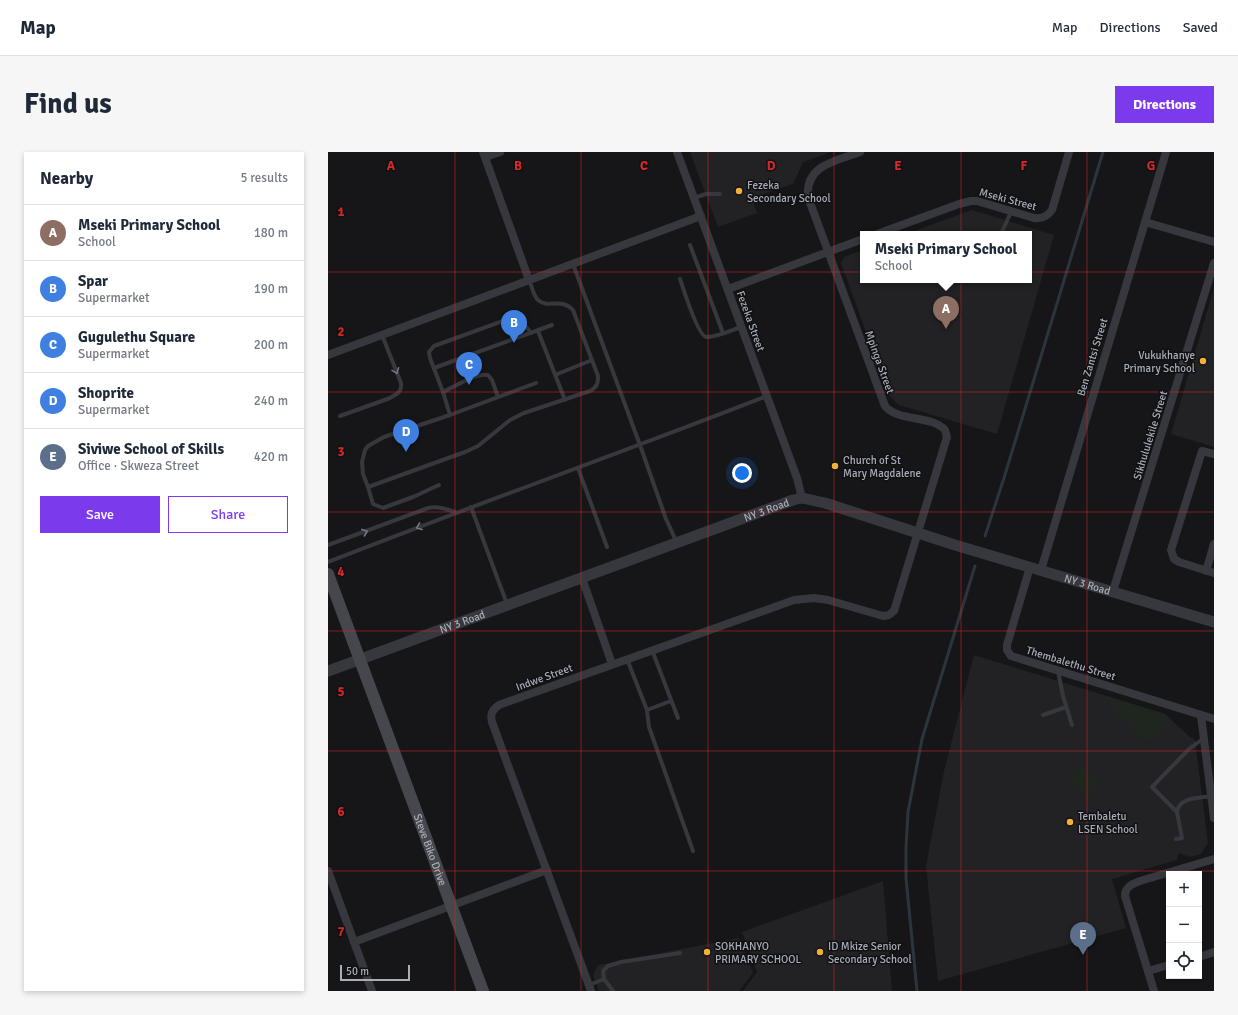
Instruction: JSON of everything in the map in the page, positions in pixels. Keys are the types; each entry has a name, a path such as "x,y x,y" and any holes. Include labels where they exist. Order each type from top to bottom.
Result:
{"main road":[{"path":"328,574 360,660"},
{"name":"Steve Biko Drive","path":"360,660 483,991"}],"street":[{"path":"500,152 484,155 529,280"},
{"name":"Fezeka Street","path":"678,152 797,478 802,498"},
{"name":"Mpinga Street","path":"860,152 823,166 809,180 808,197 885,406 894,413 942,427 946,433 945,442 896,607 889,615"},
{"name":"Mseki Street","path":"885,231 971,201 1039,218 1049,214 1052,210 1069,152"},
{"name":"Ben Zantsi Street","path":"1036,568 1166,152"},
{"path":"328,355 701,216"},
{"path":"1145,222 1214,242"},
{"path":"728,289 860,240"},
{"name":"Sikhululekile Street","path":"1113,591 1214,263"},
{"path":"1214,454 1202,451 1171,550 1174,559 1179,562 1210,572 1214,544"},
{"name":"NY 3 Road","path":"328,671 793,500 802,498 832,505 918,533 1214,622"},
{"name":"Thembalethu Street","path":"1036,568 1007,645 1009,654 1014,658 1214,719"},
{"path":"582,578 612,664"},
{"name":"Indwe Street","path":"590,988 492,722 492,712 499,705 794,600 814,598 828,600 880,616 889,615"},
{"path":"1201,716 1214,818"},
{"path":"1154,991 1125,896 1126,891 1131,884 1140,880 1214,859"},
{"path":"354,942 547,870"},
{"path":"328,871 372,991"},
{"path":"1202,956 1214,952"},
{"path":"1148,971 1166,966"}],"lane":[{"path":"694,198 706,194 720,194"},
{"path":"1002,231 1011,212"},
{"path":"690,245 723,333"},
{"path":"573,264 666,519 677,543"},
{"path":"680,279 702,335 709,337 741,327"},
{"path":"368,488 465,452 478,446 510,420 595,388 598,384 598,376 573,310 565,303 544,303 538,300 529,280"},
{"path":"450,415 429,352 434,346 511,318 520,320 531,333"},
{"path":"434,368 552,325"},
{"path":"538,330 565,400"},
{"path":"340,416 390,398 401,390 401,383 382,335"},
{"path":"555,376 592,360"},
{"path":"442,392 484,375 488,375 492,380 498,397"},
{"path":"439,485 414,497 383,508 373,504 363,474 362,462 365,450 368,446 384,437 450,415 536,383"},
{"path":"328,562 767,396"},
{"path":"578,468 607,547"},
{"path":"328,546 428,508 441,507 455,513"},
{"path":"471,507 508,605"},
{"path":"652,650 678,718"},
{"path":"626,659 646,710 649,727 693,851"},
{"path":"1058,671 1066,707 1072,725"},
{"path":"646,710 671,701"},
{"path":"1043,714 1066,707"},
{"path":"1177,812 1152,787 1189,749 1204,738"},
{"path":"1176,839 1182,838 1177,812 1179,805 1184,801 1211,796"},
{"path":"613,991 604,979 603,971 608,966 621,962 680,953"},
{"path":"590,988 604,979"}],"shaded area":[{"name":"Fezeka Secondary School","path":"690,152 831,152 803,162 793,184 752,198 757,213 718,227"},
{"path":"972,210 1054,235 997,434 899,405 889,395 841,263 844,257 860,251 860,283 1032,283 1032,231 914,231"},
{"name":"Vukukhanye Primary School","path":"1214,288 1214,447 1171,434"},
{"name":"Tembaletu LSEN School","path":"974,655 1165,714 1195,740 1208,843 1201,854 1190,857 1179,853 1177,860 1112,879 1126,928 938,981 926,866 944,771"},
{"path":"1107,696 1165,714 1170,719 1147,742 1111,708"},
{"path":"1083,766 1100,783 1086,797 1069,780"},
{"name":"ID Mkize Senior Secondary School","path":"883,881 892,991 743,991 757,972 742,932"},
{"name":"SOKHANYO PRIMARY SCHOOL","path":"739,938 753,973 739,991 599,991 593,975 598,965"}],"waterway":[{"path":"985,536 1103,152"},
{"path":"917,991 906,878 908,812 922,739 975,566"}],"place":[{"name":"Fezeka Secondary School","path":"739,191"},
{"name":"Mseki Primary School","path":"946,329"},
{"name":"Spar","path":"514,343"},
{"name":"Vukukhanye Primary School","path":"1203,361"},
{"name":"Gugulethu Square","path":"469,385"},
{"name":"Shoprite","path":"406,452"},
{"name":"Church of St Mary Magdalene","path":"835,466"},
{"name":"Tembaletu LSEN School","path":"1070,822"},
{"name":"SOKHANYO PRIMARY SCHOOL","path":"707,952"},
{"name":"ID Mkize Senior Secondary School","path":"820,952"},
{"name":"Siviwe School of Skills","path":"1083,955"}]}
